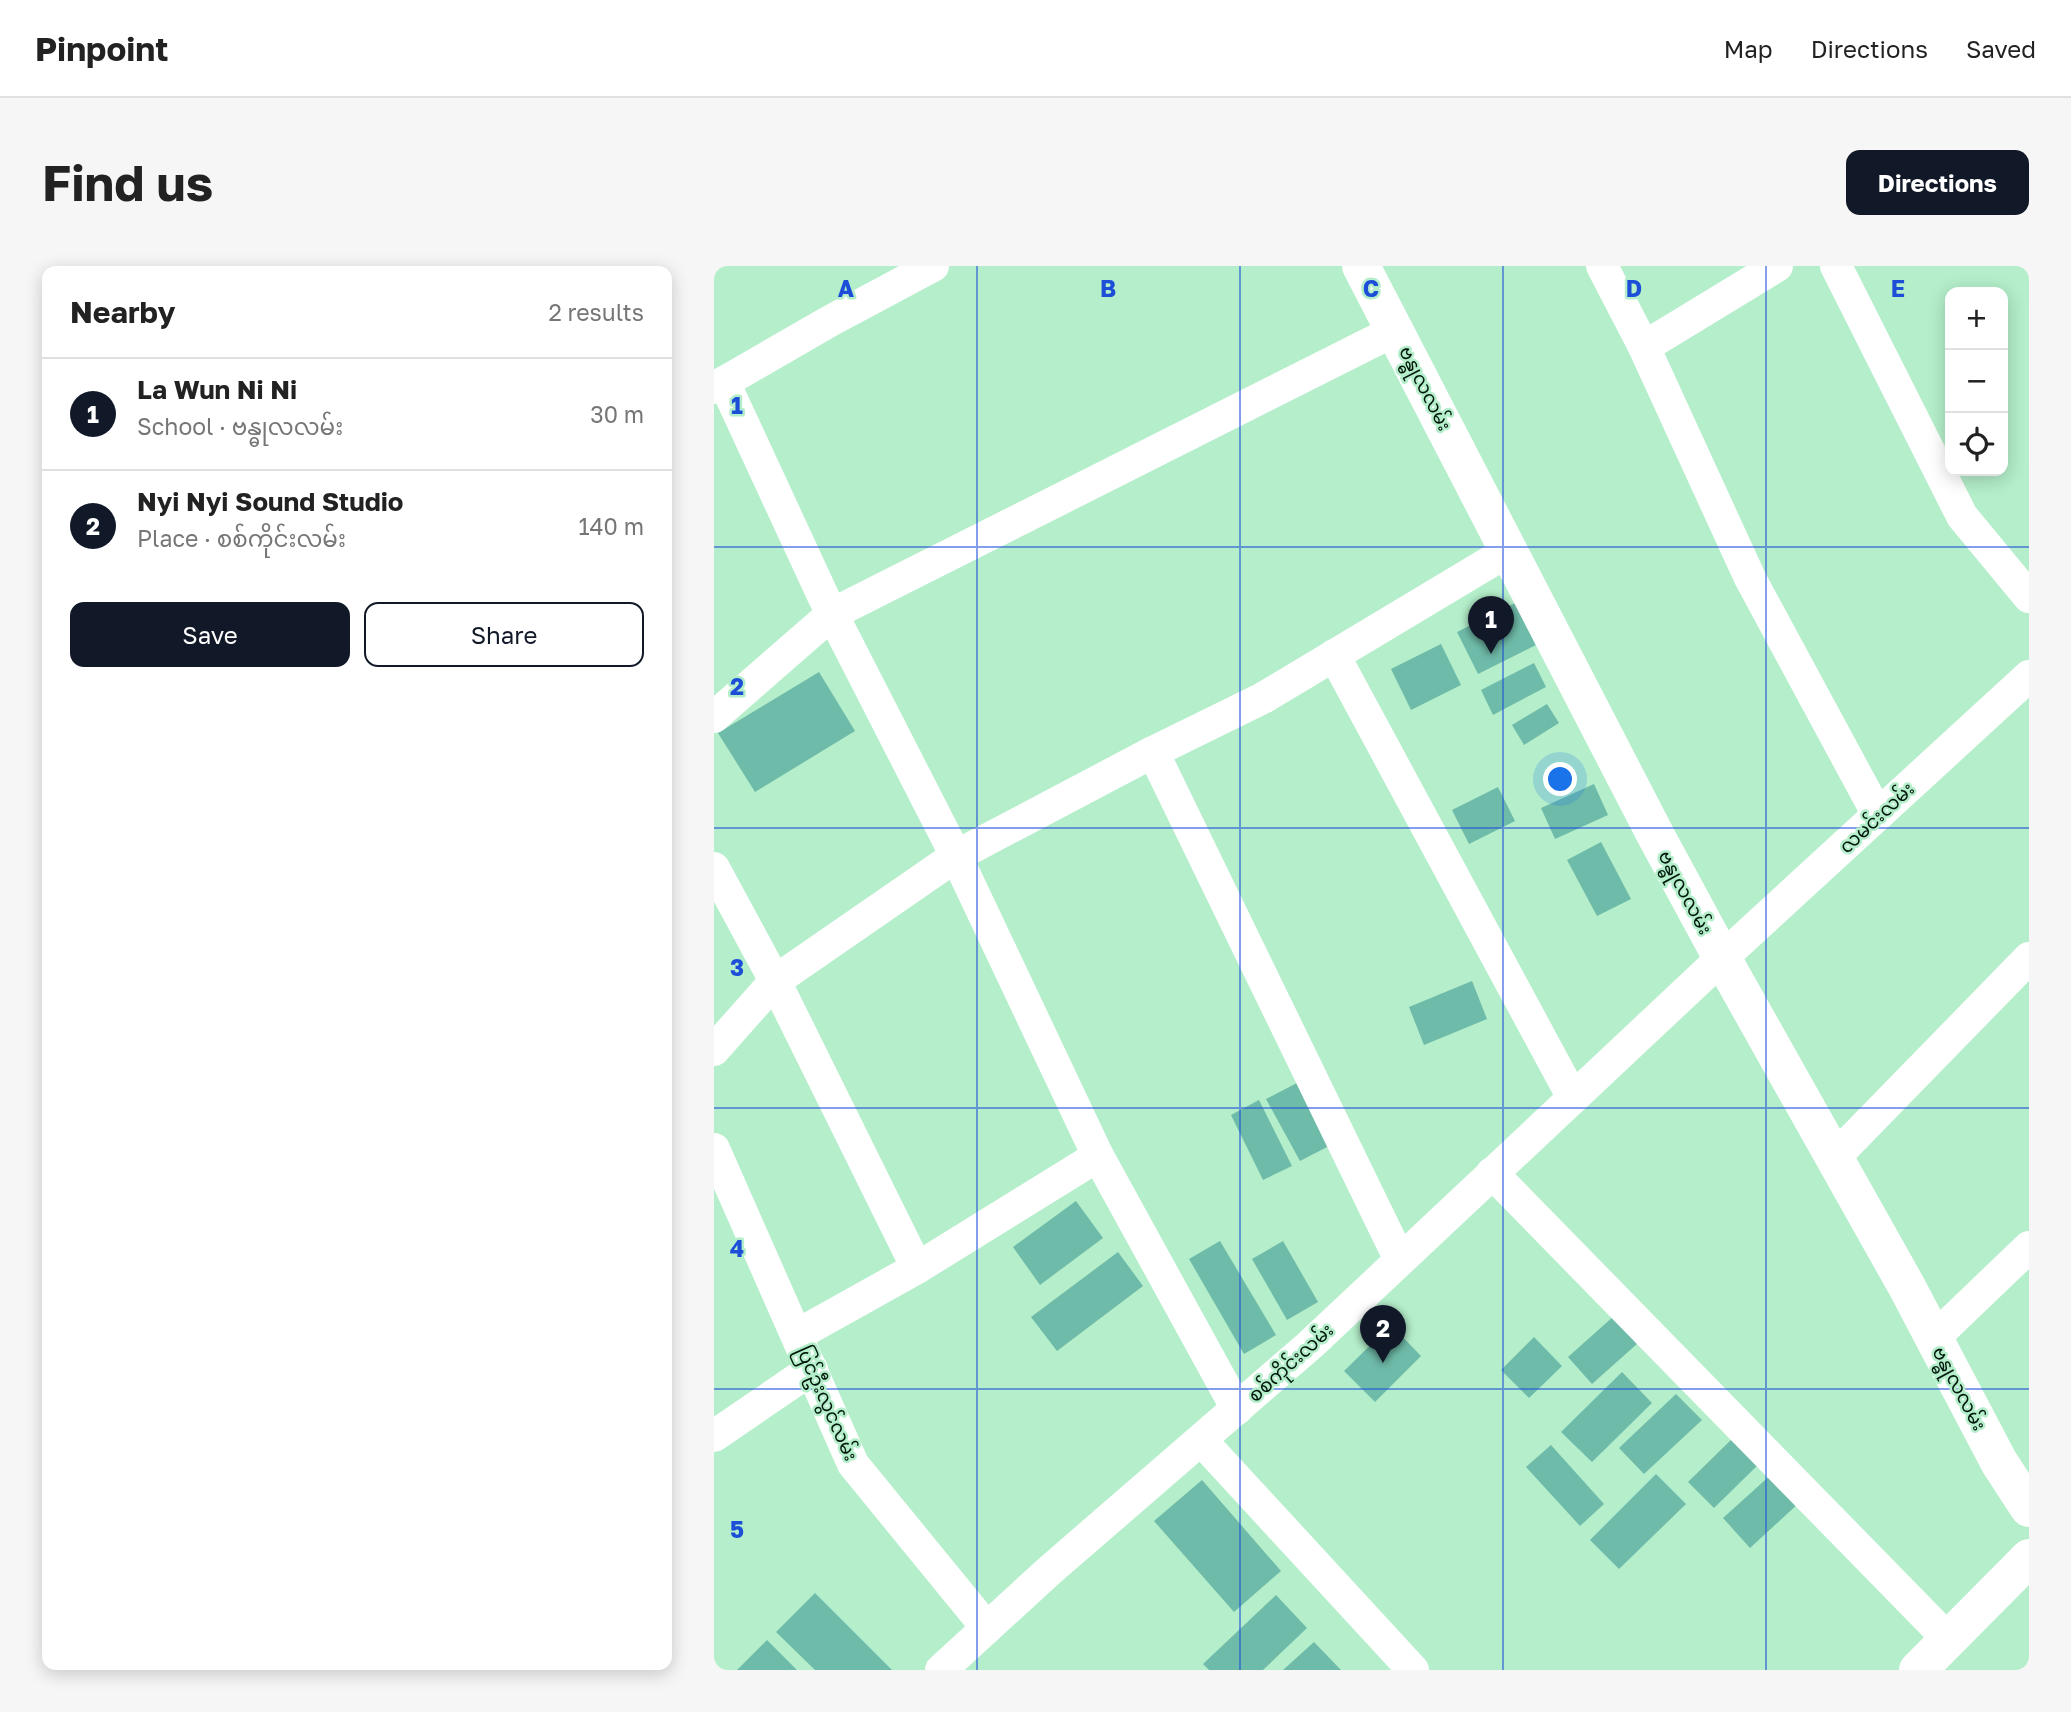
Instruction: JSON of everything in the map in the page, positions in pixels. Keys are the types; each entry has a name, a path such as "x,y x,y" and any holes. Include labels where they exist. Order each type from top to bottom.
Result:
{"street":[{"path":"933,266 719,385 956,856 1098,1156 1237,1409"},
{"name":"ဗန္ဓုလလမ်း","path":"1361,266 1655,834 1934,1338 1999,1462 2029,1508"},
{"path":"1602,266 1644,346 1750,578 1878,815"},
{"path":"1644,346 1777,266"},
{"path":"1836,266 1962,516 2029,597"},
{"path":"714,717 832,614 1396,330"},
{"path":"714,1050 775,981 956,856 1153,752 1263,698 1510,550"},
{"path":"1334,655 1573,1098"},
{"name":"လမင်းလမ်း","path":"1722,958 2029,676"},
{"path":"1153,752 1401,1260"},
{"path":"714,868 775,981 917,1268"},
{"name":"စစ်ကိုင်းလမ်း","path":"951,1667 987,1628 1049,1571 1310,1345 1722,958"},
{"path":"1834,1158 2029,958"},
{"name":"ပြင်ဦးလွင်လမ်း","path":"714,1149 853,1464 987,1628"},
{"path":"797,1335 917,1268 1098,1156"},
{"path":"1492,1173 1948,1639"},
{"path":"1934,1338 2029,1247"},
{"path":"714,1434 812,1369"},
{"path":"1201,1440 1413,1670"},
{"path":"1918,1670 2029,1558"}],"building":[{"path":"1515,603 1536,645 1478,674 1457,632"},
{"path":"1441,644 1461,685 1411,710 1391,669"},
{"path":"1534,663 1546,687 1493,715 1481,690"},
{"path":"819,672 855,731 755,792 718,733"},
{"path":"1547,704 1559,723 1524,745 1512,725"},
{"path":"1594,784 1608,815 1555,839 1541,808"},
{"path":"1498,787 1515,821 1469,844 1452,810"},
{"path":"1601,842 1631,899 1597,916 1567,860"},
{"path":"1472,981 1487,1019 1424,1045 1409,1007"},
{"path":"1297,1083 1331,1145 1300,1161 1266,1099"},
{"path":"1259,1100 1292,1166 1263,1180 1231,1115"},
{"path":"1076,1201 1103,1238 1040,1285 1013,1247"},
{"path":"1220,1241 1276,1335 1244,1354 1189,1259"},
{"path":"1283,1241 1318,1302 1287,1320 1252,1259"},
{"path":"1118,1252 1143,1286 1057,1351 1031,1317"},
{"path":"1614,1316 1638,1343 1592,1384 1568,1357"},
{"path":"1391,1325 1421,1356 1375,1402 1344,1371"},
{"path":"1534,1337 1562,1366 1529,1398 1501,1370"},
{"path":"1622,1372 1652,1403 1592,1462 1561,1432"},
{"path":"1676,1394 1702,1420 1644,1474 1619,1448"},
{"path":"1735,1436 1761,1462 1714,1508 1688,1482"},
{"path":"1551,1445 1604,1504 1580,1526 1526,1467"},
{"path":"1774,1472 1800,1502 1750,1548 1723,1518"},
{"path":"1656,1474 1686,1504 1619,1569 1590,1540"},
{"path":"1202,1480 1281,1571 1234,1612 1154,1521"},
{"path":"815,1593 892,1670 815,1670 776,1632"},
{"path":"1276,1595 1307,1628 1263,1670 1209,1670 1203,1664"},
{"path":"767,1640 797,1670 737,1670"},
{"path":"1314,1642 1341,1670 1283,1670"}],"place":[{"name":"La Wun Ni Ni","path":"1491,654"},
{"name":"Nyi Nyi Sound Studio","path":"1383,1363"}]}
